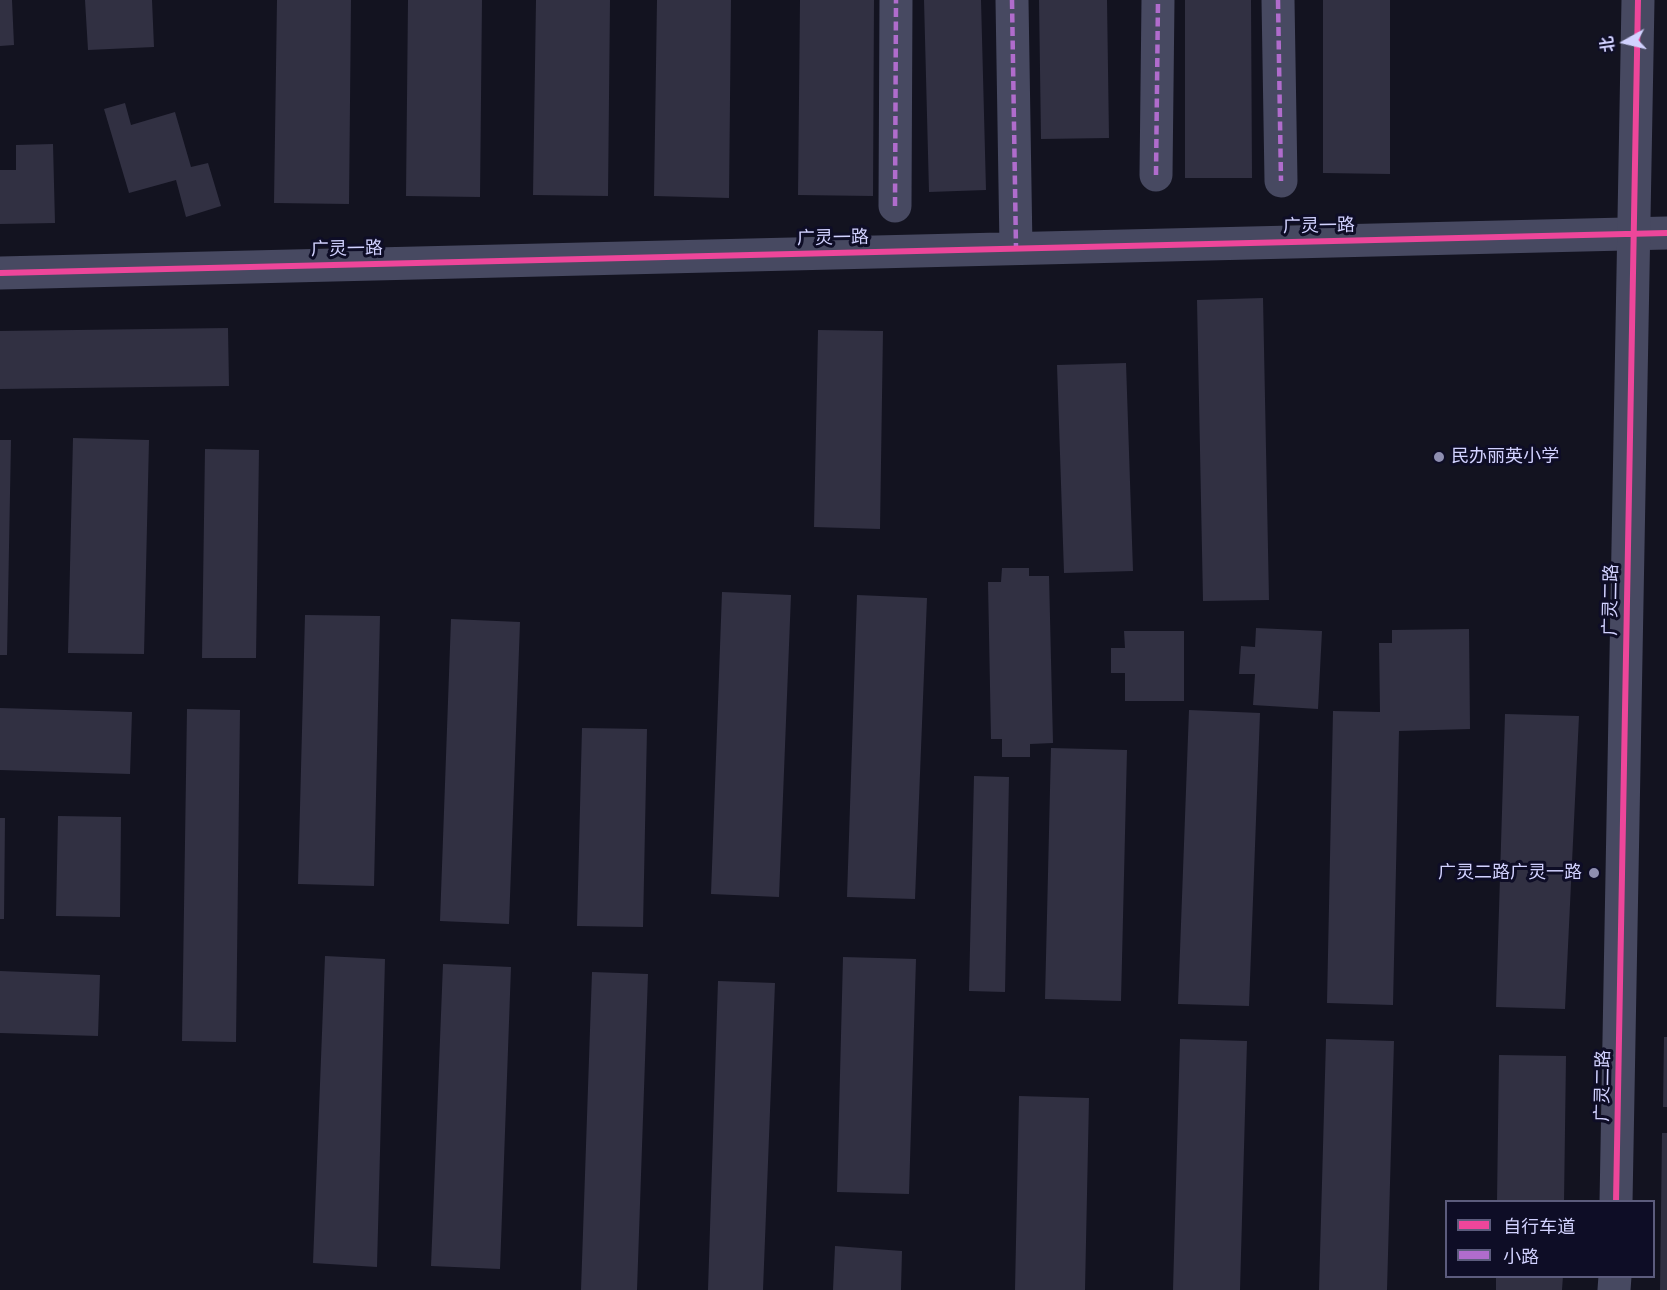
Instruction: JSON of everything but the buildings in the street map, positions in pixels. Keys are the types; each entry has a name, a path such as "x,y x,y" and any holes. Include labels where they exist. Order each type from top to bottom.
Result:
{"street":[{"path":"895,206 896,0"},
{"path":"1012,0 1016,249"},
{"path":"1156,175 1158,0"},
{"path":"1278,0 1281,181"},
{"name":"广灵二路","path":"1616,1200 1638,0"},
{"name":"广灵一路","path":"0,273 1667,233"}],"marked path":[{"path":"895,206 896,0"},
{"path":"1012,0 1016,248"},
{"path":"1156,175 1158,0"},
{"path":"1278,0 1281,181"}],"cycle path":[{"path":"1616,1200 1638,0"},
{"path":"0,273 1667,233"}],"place":[{"name":"民办丽英小学","path":"1439,457"},
{"name":"广灵二路广灵一路","path":"1594,873"}]}
